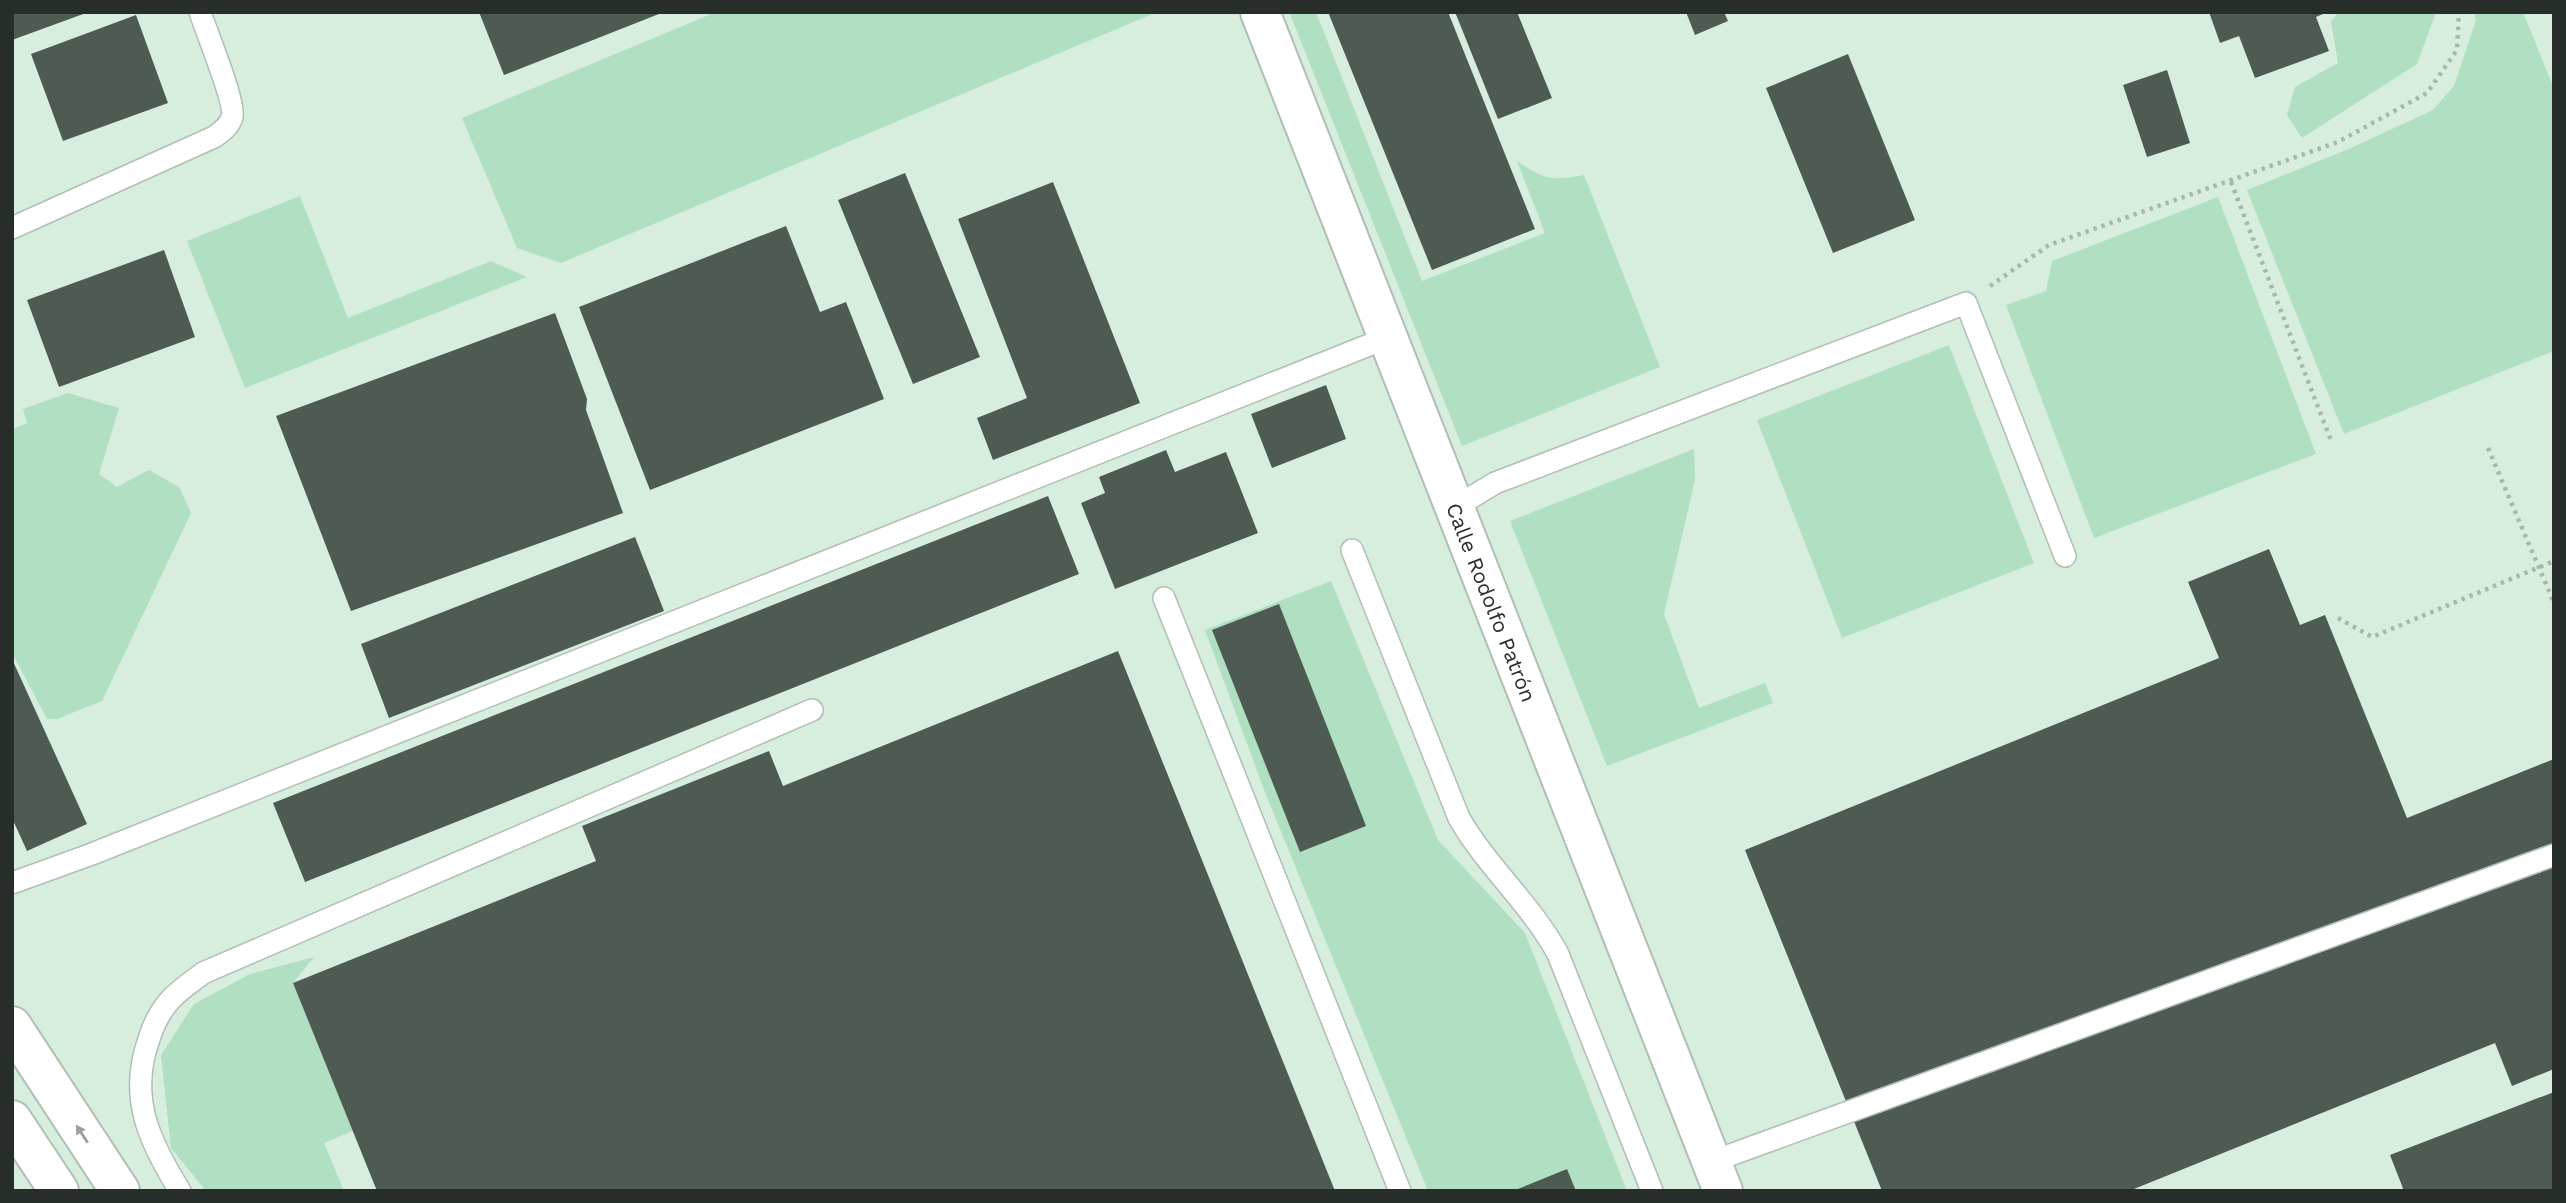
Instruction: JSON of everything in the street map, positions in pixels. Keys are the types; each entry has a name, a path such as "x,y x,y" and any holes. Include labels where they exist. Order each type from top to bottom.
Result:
{"street":[{"name":"Calle Rodolfo Patrón","path":"1260,12 1717,1176"},
{"path":"12,1026 120,1191"},
{"path":"12,1120 59,1191"}],"lane":[{"path":"12,228 214,137 227,127 233,115 230,98 200,12"},
{"path":"1454,508 1495,483 1966,303 2065,556"},
{"path":"12,883 105,849 1389,337"},
{"path":"1352,550 1459,818 1472,841 1545,929 1558,954 1652,1191"},
{"path":"1164,598 1400,1191"},
{"path":"180,1191 146,1126 139,1094 142,1056 155,1021 173,997 203,973 812,710"},
{"path":"1717,1176 2554,855"}],"path":[{"path":"1966,303 2049,245 2338,142 2427,93 2457,50 2459,12"},
{"path":"2231,181 2332,443"},
{"path":"2488,448 2554,603"},
{"path":"2337,618 2372,637 2554,561"}],"shaded area":[{"path":"12,12 2554,12 2554,1191 12,1191"}],"green space":[{"path":"716,12 1157,12 561,263 517,248 462,118"},
{"path":"1316,12 1422,281 1545,233 1517,161 1534,172 1549,177 1584,175 1660,367 1462,446 1290,14"},
{"path":"2339,12 2434,12 2435,15 2417,64 2302,138 2287,115 2295,87 2338,63 2331,21"},
{"path":"2474,12 2523,12 2554,89 2554,351 2344,434 2247,190 2351,148 2433,110 2454,86 2476,20"},
{"path":"300,196 348,318 491,261 527,277 245,388 187,241"},
{"path":"2218,197 2316,454 2094,538 2006,305 2046,291 2052,261"},
{"path":"1949,345 2034,563 1842,638 1757,420"},
{"path":"68,393 119,408 99,474 117,487 149,470 179,487 191,513 102,701 57,719 47,719 12,653 12,429 27,423 23,409"},
{"path":"1694,449 1695,480 1664,614 1699,708 1765,683 1773,703 1607,766 1510,521"},
{"path":"1331,581 1438,840 1525,933 1627,1191 1428,1191 1266,795 1205,630"},
{"path":"314,957 293,983 353,1131 324,1143 344,1191 206,1191 171,1148 161,1055 194,1004 250,974"}],"building":[{"path":"12,12 86,12 86,13 12,40"},
{"path":"479,12 664,12 504,75"},
{"path":"1328,12 1448,12 1535,229 1432,270"},
{"path":"1455,12 1517,12 1552,98 1498,119"},
{"path":"1686,12 1724,12 1728,21 1695,35"},
{"path":"2209,12 2327,12 2316,17 2329,51 2255,78 2239,36 2220,43"},
{"path":"136,15 168,103 63,141 31,54"},
{"path":"1848,54 1915,220 1833,253 1766,88"},
{"path":"2167,70 2190,143 2147,157 2123,85"},
{"path":"905,173 980,357 913,384 838,200"},
{"path":"1053,182 1140,403 993,460 977,418 1027,398 958,219"},
{"path":"786,226 820,312 846,302 884,399 650,490 579,307"},
{"path":"164,250 195,337 59,387 27,300"},
{"path":"555,313 587,399 586,410 623,513 351,611 276,416"},
{"path":"1326,385 1346,439 1272,468 1251,414"},
{"path":"1166,450 1175,472 1226,452 1258,533 1115,589 1081,503 1105,493 1099,477"},
{"path":"1048,496 1079,574 305,882 273,803"},
{"path":"635,537 664,611 389,718 361,644"},
{"path":"2269,549 2300,625 2325,615 2407,818 2554,759 2554,1069 2512,1086 2495,1043 2129,1191 1882,1191 1745,850 2219,658 2188,582"},
{"path":"1279,604 1366,826 1300,852 1212,630"},
{"path":"1118,651 1335,1191 377,1191 293,983 596,861 582,826 769,751 783,786"},
{"path":"12,659 87,824 27,851 12,818"},
{"path":"2554,1092 2554,1189 2404,1191 2390,1155"},
{"path":"1567,1169 1576,1191 1513,1191"}]}
